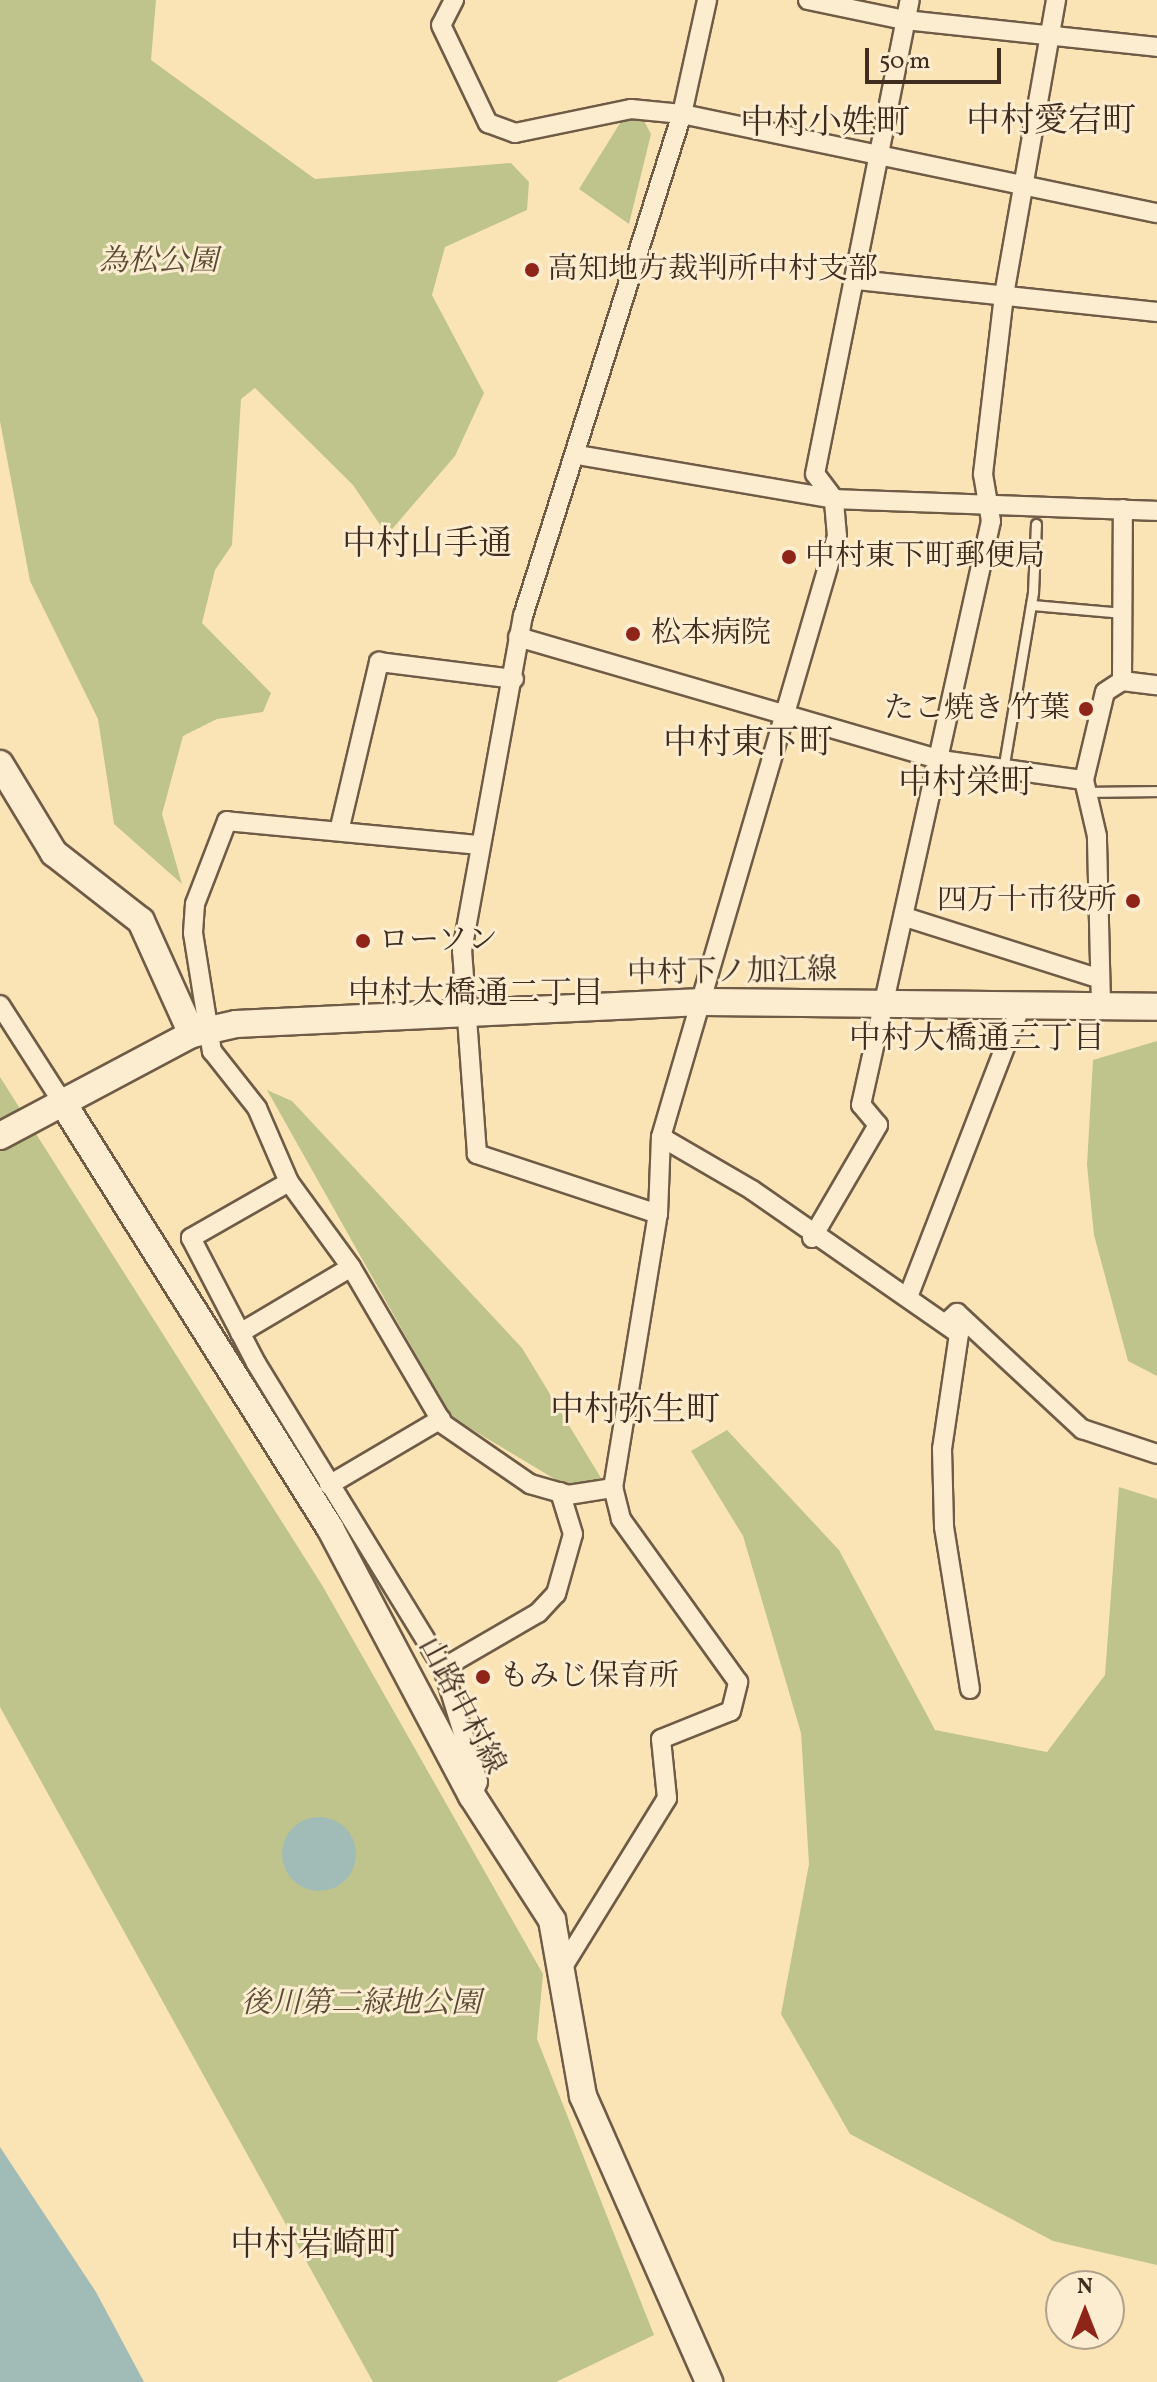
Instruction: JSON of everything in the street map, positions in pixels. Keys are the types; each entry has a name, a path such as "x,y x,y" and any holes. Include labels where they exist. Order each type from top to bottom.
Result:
{"main road":[{"path":"0,764 54,853 141,921 200,1031"},
{"name":"中村下ノ加江線","path":"0,1136 200,1031 701,1002 1157,1007"},
{"name":"山路中村線","path":"52,1106 330,1528 472,1796 552,1920 564,1965 583,2096 709,2382"}],"street":[{"path":"454,0 441,25 488,123 515,133 631,109 682,114 1024,189 1157,213"},
{"path":"658,1214 477,1154 462,951 479,845 514,679 518,637 682,114 707,0"},
{"path":"808,0 905,20 1157,47"},
{"path":"564,1965 667,1798 661,1739 731,1711 738,1682 621,1519 613,1488 658,1214 661,1137 837,536 834,499 815,474 882,159 910,0"},
{"path":"812,1238 878,1125 861,1105 941,760 991,521 983,474 1004,295 1056,0"},
{"path":"857,280 1157,312"},
{"path":"577,455 834,499 989,504 1037,515 1123,509 1157,511"},
{"path":"1101,1004 1097,978 1097,836 1085,786 1101,700 1122,681 1123,509"},
{"path":"518,637 941,760 1085,786"},
{"path":"340,827 379,662 514,679"},
{"path":"1122,681 1157,685"},
{"path":"479,845 340,827 237,818 221,829 193,933 200,1031 257,1108 289,1182 351,1267 441,1419 530,1484 560,1492 613,1488"},
{"path":"905,917 1097,978"},
{"path":"0,1005 52,1106"},
{"path":"908,1297 1021,1005"},
{"path":"661,1137 752,1190 812,1238 908,1297 959,1334 942,1449 944,1527 970,1689"},
{"path":"289,1182 191,1238 240,1333 329,1485 443,1668 478,1782 472,1796"},
{"path":"240,1333 351,1267"},
{"path":"946,1323 957,1313 1082,1429 1157,1454"},
{"path":"329,1485 441,1419"},
{"path":"443,1668 538,1613 556,1594 573,1534 560,1492"}],"lane":[{"path":"1003,770 1031,605 1037,515"},
{"path":"1031,605 1122,613"},
{"path":"1085,786 1157,791"}],"green space":[{"name":"為松公園","path":"0,0 156,0 151,60 315,179 511,163 529,182 527,210 445,247 432,295 484,393 455,456 387,535 353,485 255,388 241,399 232,545 215,570 202,623 271,693 263,712 217,719 183,736 162,814 182,884 114,824 98,719 30,581 0,421"},
{"path":"643,119 651,134 629,224 579,189 622,120"},
{"path":"1157,1041 1157,1376 1128,1361 1094,1235 1087,1165 1093,1060"},
{"name":"後川第二緑地公園","path":"0,1077 322,1585 543,1974 537,2039 654,2335 556,2382 373,2382 0,1707"},
{"path":"267,1090 292,1101 522,1348 601,1478 568,1487 451,1417"},
{"path":"727,1430 839,1550 935,1730 1047,1752 1105,1675 1119,1487 1157,1499 1157,2265 1053,2241 850,2134 781,2014 809,1864 801,1733 743,1536 691,1451"}],"water":[{"path":"319,1817 340,1823 350,1833 356,1854 350,1875 340,1885 319,1891 298,1885 288,1875 282,1854 288,1833 298,1823"},
{"path":"0,2147 96,2292 144,2382 0,2382"}],"place":[{"name":"高知地方裁判所中村支部","path":"532,270"},
{"name":"中村東下町郵便局","path":"789,557"},
{"name":"松本病院","path":"633,634"},
{"name":"たこ焼き 竹葉","path":"1086,709"},
{"name":"四万十市役所","path":"1133,901"},
{"name":"ローソン","path":"363,941"},
{"name":"もみじ保育所","path":"483,1677"}],"district":[{"name":"中村愛宕町","path":"1051,123"},
{"name":"中村小姓町","path":"825,125"},
{"name":"中村山手通","path":"427,546"},
{"name":"中村東下町","path":"748,745"},
{"name":"中村栄町","path":"966,785"},
{"name":"中村大橋通二丁目","path":"476,995"},
{"name":"中村大橋通三丁目","path":"977,1040"},
{"name":"中村弥生町","path":"635,1412"},
{"name":"中村岩崎町","path":"315,2247"}]}
